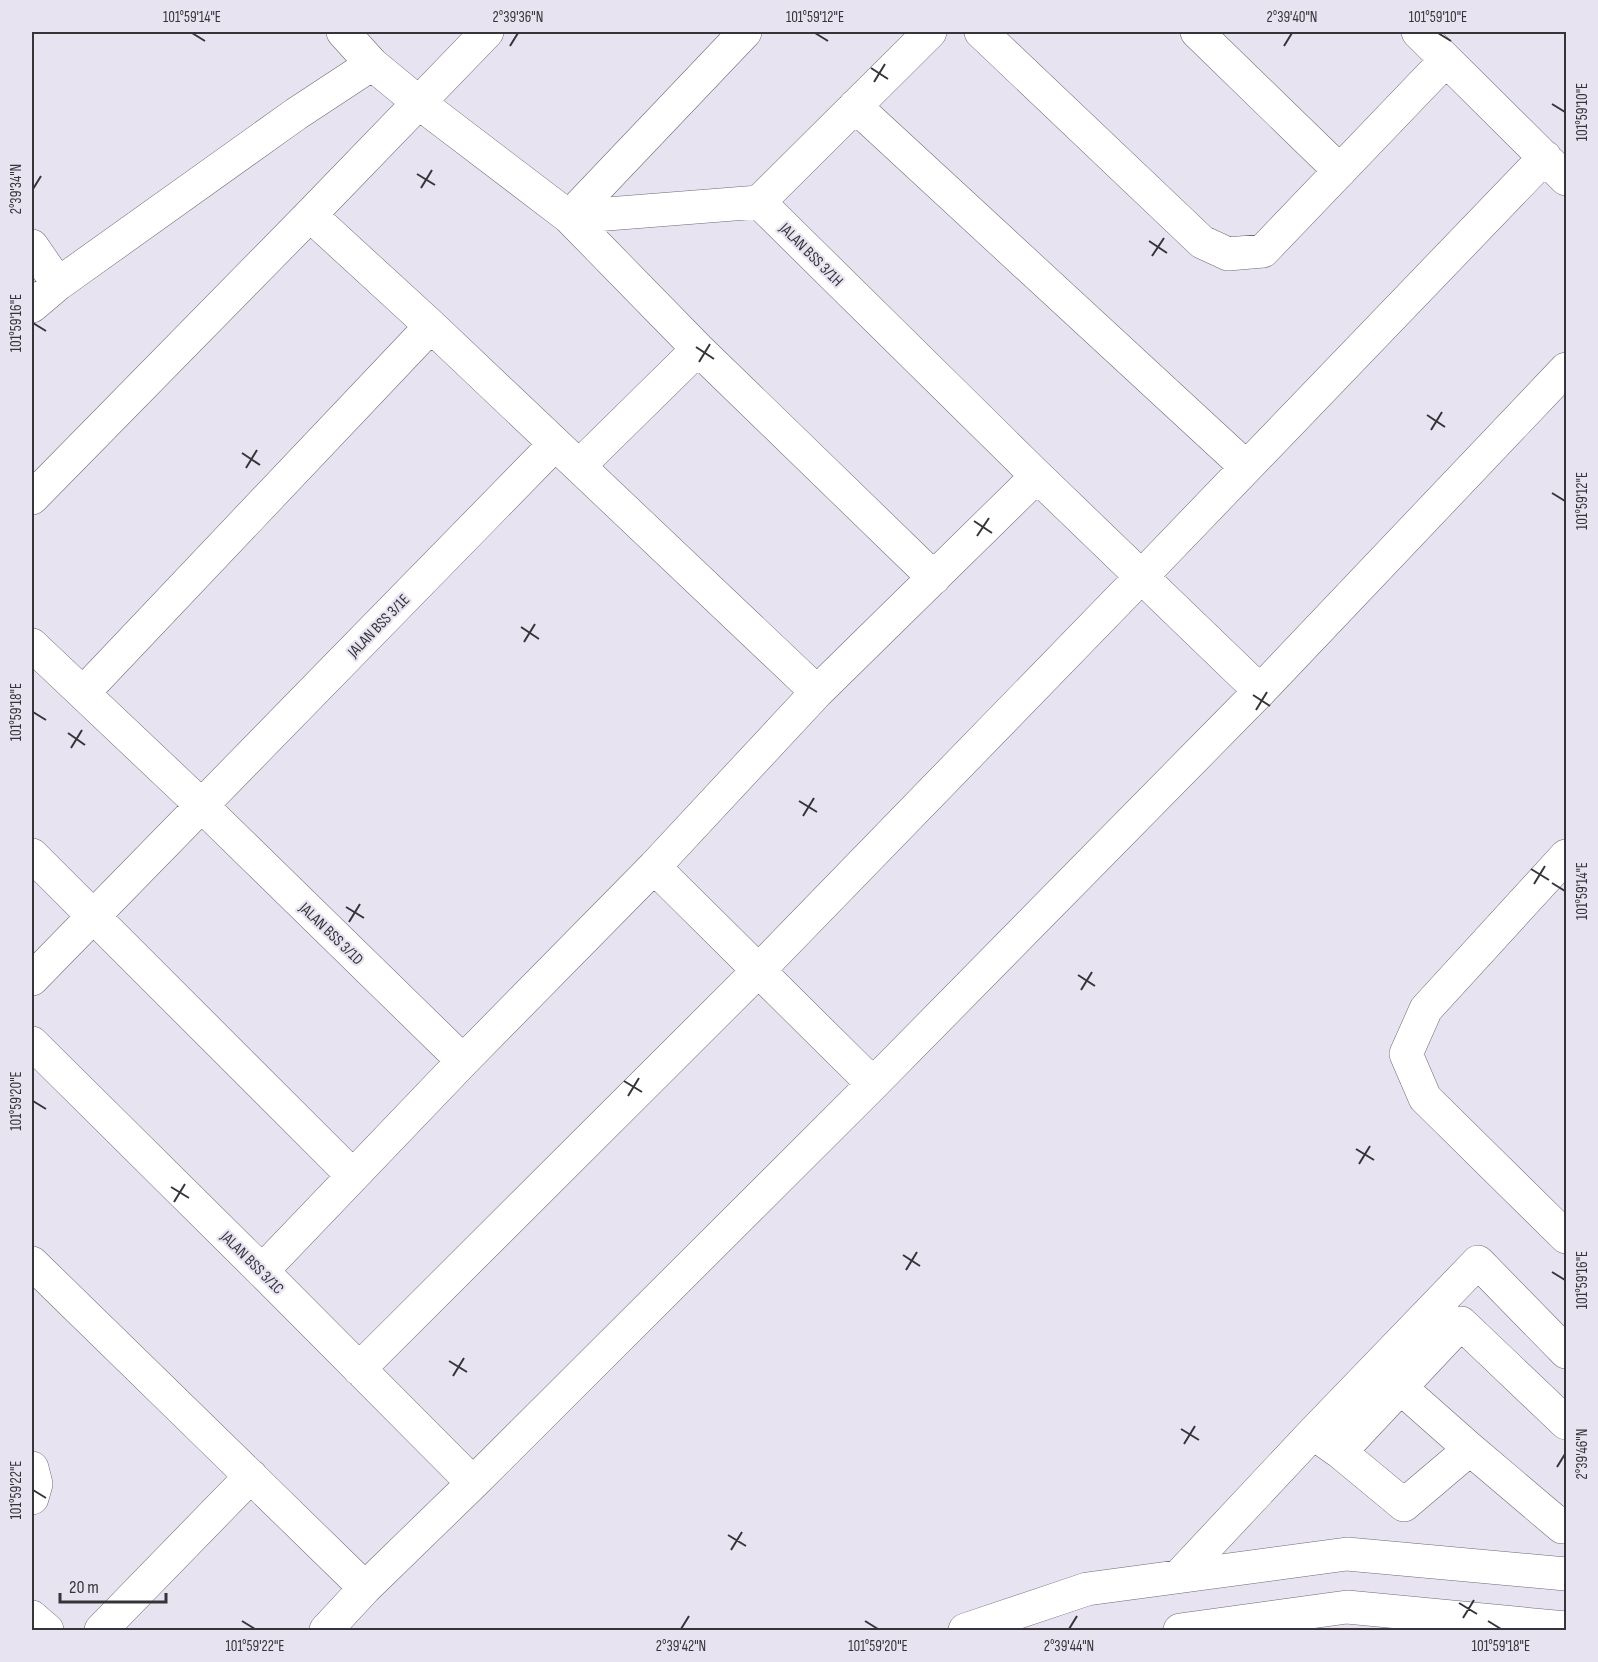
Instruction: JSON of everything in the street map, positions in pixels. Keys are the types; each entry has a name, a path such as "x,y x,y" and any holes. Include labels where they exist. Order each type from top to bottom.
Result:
{"street":[{"path":"343,32 372,64 418,102 569,217 698,349 934,578"},
{"path":"32,498 487,32"},
{"path":"569,217 745,32"},
{"path":"569,217 759,202 930,32"},
{"path":"1197,32 1340,171"},
{"path":"359,1369 758,971 1246,467 1556,168 1418,32"},
{"path":"996,36 1202,242 1228,255 1263,251 1446,60"},
{"path":"32,306 58,284 287,121 372,64"},
{"path":"855,106 1246,467"},
{"name":"JALAN BSS 3/1H","path":"759,202 1037,476 1260,691"},
{"path":"310,215 432,326 817,692"},
{"path":"32,246 58,284"},
{"path":"83,693 432,326"},
{"path":"579,466 698,349"},
{"path":"326,1630 365,1588 873,1084 1260,691 1566,369"},
{"name":"JALAN BSS 3/1E","path":"32,979 555,444"},
{"path":"262,1271 463,1061 654,867 817,692 1037,476"},
{"name":"JALAN BSS 3/1D","path":"32,645 201,805 463,1061"},
{"path":"32,855 353,1176"},
{"path":"1566,856 1426,1009 1406,1054 1425,1098 1566,1237"},
{"path":"654,867 873,1084"},
{"name":"JALAN BSS 3/1C","path":"32,1043 473,1483"},
{"path":"1179,1576 1478,1262 1566,1352"},
{"path":"32,1263 365,1588"},
{"path":"1340,1452 1461,1323 1566,1423"},
{"path":"1401,1388 1562,1527 1566,1522"},
{"path":"1313,1433 1340,1452 1404,1505 1470,1449"},
{"path":"32,1468 36,1484 32,1498"},
{"path":"101,1630 251,1476"},
{"path":"965,1630 1087,1589 1347,1554 1566,1574"},
{"path":"1180,1630 1347,1607 1566,1628"},
{"path":"32,1617 46,1630"}]}
